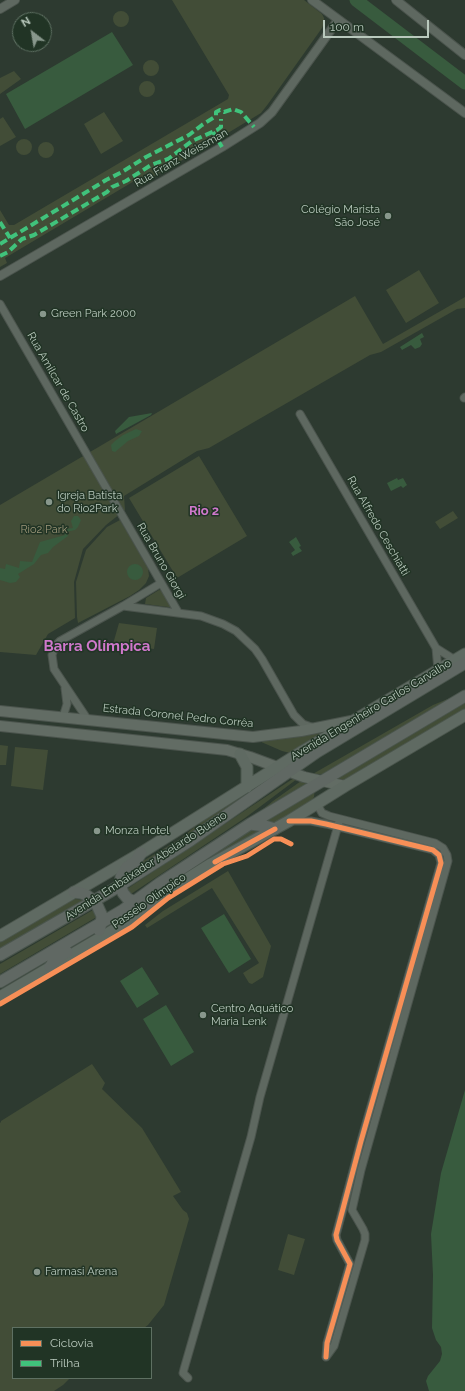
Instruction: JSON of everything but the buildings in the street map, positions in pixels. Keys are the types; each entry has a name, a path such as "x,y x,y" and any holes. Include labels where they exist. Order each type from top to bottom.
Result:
{"highway":[{"name":"Avenida Engenheiro Carlos Carvalho","path":"288,772 317,752 460,662"},
{"path":"320,781 465,696"},
{"name":"Avenida Embaixador Abelardo Bueno","path":"0,956 94,901 191,840 288,772"},
{"name":"Avenida Embaixador Abelardo Bueno","path":"0,982 101,924 250,824 320,781"},
{"path":"250,824 275,829"},
{"path":"141,853 138,859 124,872 121,877 120,884 125,896 134,902 150,904"},
{"path":"50,967 58,957 92,937 101,924 101,911 94,901 81,893 74,892"}],"main road":[{"name":"Avenida Engenheiro Carlos Carvalho","path":"277,767 438,670 460,662 465,654"},
{"name":"Estrada Coronel Pedro Corrêa","path":"0,711 253,737 301,732 352,721"},
{"path":"0,997 129,921 163,894 205,868 289,821 465,715"},
{"path":"88,720 106,737"},
{"path":"0,726 212,748 240,754 288,772 345,786"},
{"path":"240,754 247,767 247,787"},
{"name":"Avenida Embaixador Abelardo Bueno","path":"0,936 141,853 277,767"}],"street":[{"path":"0,9 15,0"},
{"path":"312,0 465,113"},
{"path":"396,0 465,55"},
{"name":"Rua Franz Weissman","path":"0,276 222,147 260,123 272,112 338,20"},
{"name":"Rua Amilcar de Castro","path":"0,304 101,480"},
{"name":"Rua Alfredo Ceschiatti","path":"300,414 436,648 438,670"},
{"name":"Rua Bruno Giorgi","path":"101,480 178,612 208,617 236,631 255,649 294,715 303,724 315,728"},
{"path":"88,720 54,669 52,655 55,646 60,641 161,583"},
{"path":"123,606 178,612"},
{"name":"Rua Alfredo Ceschiatti","path":"436,648 460,662"},
{"path":"63,717 67,704 64,685"},
{"path":"317,804 324,814 435,843 443,848 447,854 448,861 440,879 409,987 371,1106 336,1235 337,1240 353,1264 334,1346 326,1357 327,1343 353,1264 365,1240 365,1234 352,1210 409,987"},
{"path":"188,1378 183,1373 184,1368 252,1136 264,1085 340,818"},
{"path":"289,821 311,821 433,850 439,855 441,863 440,879"},
{"path":"371,1106 379,1108"},
{"path":"344,1209 347,1213 352,1210"}],"green space":[{"path":"172,0 304,0 322,14 324,23 322,28 261,113 213,142 210,137 183,153 186,158 144,182 141,177 5,258 7,263 0,267 0,210 9,225 14,225 228,99 229,95"},
{"path":"121,11 127,13 129,19 127,25 121,27 115,25 113,19 115,13"},
{"path":"151,60 157,62 159,68 157,74 151,76 145,74 143,68 145,62"},
{"path":"14,71 21,79 0,94 0,78"},
{"path":"147,81 153,83 155,89 153,95 147,97 141,95 139,89 141,83"},
{"path":"104,112 123,141 101,154 84,124"},
{"path":"3,117 16,137 0,146 0,119"},
{"path":"24,139 30,141 32,147 30,153 24,155 18,153 16,147 18,141"},
{"path":"46,142 52,144 54,150 52,156 46,158 40,156 38,150 40,144"},
{"path":"419,270 439,303 406,323 386,290"},
{"name":"Rio2 Park","path":"355,296 383,344 465,297 465,308 457,309 381,352 370,355 209,448 197,451 124,496 125,510 106,525 83,549 74,582 75,618 48,634 36,655 0,652 0,505"},
{"path":"199,456 247,536 177,578 129,498"},
{"path":"453,511 458,518 440,529 435,522"},
{"path":"120,520 148,568 149,576 146,583 130,596 78,623 76,582 86,550 107,527"},
{"path":"159,590 163,591 171,604 170,607 145,604 146,598"},
{"path":"119,623 157,628 154,649 113,644"},
{"path":"455,696 323,774 311,775 433,705"},
{"path":"465,699 465,710 348,779 339,781 335,780 334,777"},
{"path":"331,728 290,753 252,738"},
{"path":"0,745 8,746 6,765 0,765"},
{"path":"15,747 48,750 43,790 11,786"},
{"path":"274,775 185,839 130,872 133,867 180,839 204,819"},
{"path":"294,778 297,779 245,818 131,894 127,889"},
{"path":"301,781 309,783 251,819 273,801"},
{"path":"315,788 314,797 311,801 275,823 262,821"},
{"path":"249,830 261,830 148,898 147,897"},
{"path":"228,871 271,946 263,977 252,984 249,983 243,973 259,963 212,888 147,928 145,925 163,911"},
{"path":"76,899 83,901 0,949 0,941 71,900"},
{"path":"93,910 97,916 95,918 0,974 0,964"},
{"path":"92,1064 105,1083 102,1089 142,1128 181,1192 173,1196 187,1213 189,1219 164,1305 145,1327 12,1327 12,1379 69,1379 54,1391 0,1391 1,1121"},
{"path":"288,1234 305,1239 294,1275 278,1270"}],"shaded area":[{"path":"112,32 133,65 25,129 6,94"},
{"path":"422,333 424,337 420,339 422,344 420,347 415,349 411,345 402,350 400,347"},
{"path":"152,413 151,415 116,434 115,431 129,417"},
{"path":"136,429 142,431 139,436 128,441 115,452 112,451 111,445 115,441 123,435"},
{"path":"397,478 398,480 403,478 407,485 403,488 401,486 391,491 387,483"},
{"path":"74,516 78,516 81,520 78,527 75,530 66,532 68,536 53,547 48,553 41,555 34,564 18,574 20,577 16,582 10,583 0,580 0,568 5,569 6,564 19,568 20,561 32,562 40,542 65,535 63,532 65,529 73,528 71,521"},
{"path":"296,537 302,551 293,556 291,553 295,550 289,542"},
{"path":"132,564 138,564 143,569 141,578 138,580 132,580 127,575 127,569"},
{"path":"224,914 251,959 229,973 201,928"},
{"path":"142,967 159,994 137,1008 120,981"},
{"path":"166,1005 194,1052 171,1066 143,1019"},
{"path":"465,1090 465,1391 429,1391 426,1381 428,1376 440,1361 442,1354 441,1347 436,1340 432,1328 433,1275 431,1234 441,1173"}],"waterway":[{"path":"356,0 465,83"}],"marked path":[{"path":"0,244 106,180 189,135 216,116 216,112 220,110 224,112 233,109 241,112 254,127"},
{"path":"0,256 8,252 22,239 34,235 151,165 168,159 192,141 217,130 221,127 221,119"},
{"path":"213,132 222,147"},
{"path":"0,222 10,238"}],"cycle path":[{"path":"289,821 311,821 326,824 433,850 439,855 441,863 361,1141 336,1235 337,1240 350,1264 327,1343 326,1357"},
{"path":"215,862 275,829"},
{"name":"Passeio Olímpico","path":"0,1004 132,927 168,898 223,864 247,856 274,839 281,839 291,844"}],"place":[{"name":"Colégio Marista São José","path":"388,216"},
{"name":"Green Park 2000","path":"43,314"},
{"name":"Igreja Batista do Rio2Park","path":"49,502"},
{"name":"Monza Hotel","path":"97,831"},
{"name":"Centro Aquático Maria Lenk","path":"203,1015"},
{"name":"Farmasi Arena","path":"37,1272"}],"district":[{"name":"Rio 2","path":"204,511"},
{"name":"Barra Olímpica","path":"97,646"}]}
